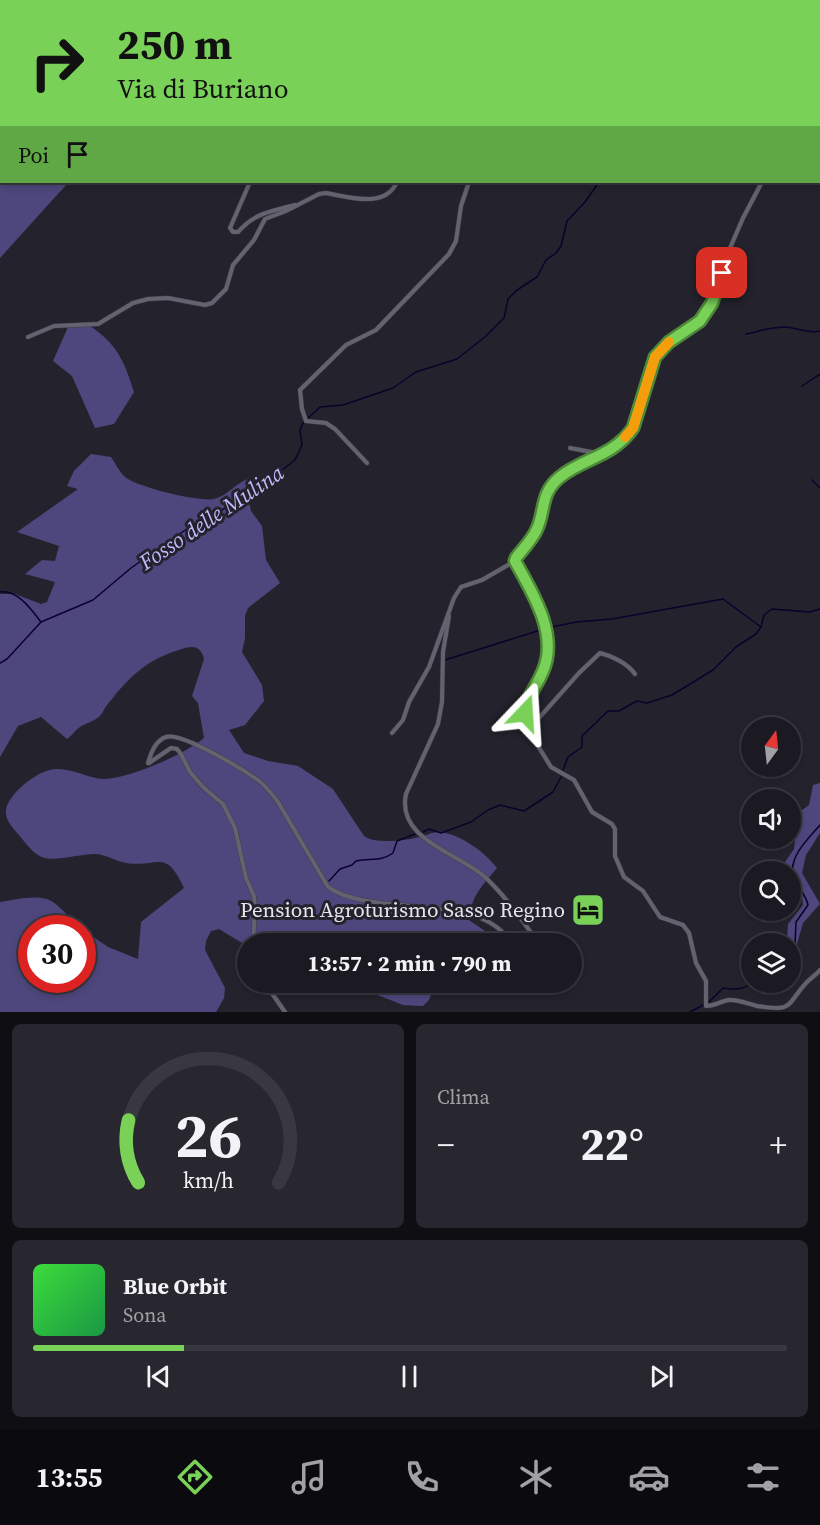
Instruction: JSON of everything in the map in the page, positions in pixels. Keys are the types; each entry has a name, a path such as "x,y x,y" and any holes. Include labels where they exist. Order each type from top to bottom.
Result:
{"street":[{"path":"250,183 231,225 233,232 238,232 249,220 260,214 298,204"},
{"path":"28,337 54,326 98,324 133,303 148,299 168,298 205,305 212,303 226,289 233,265 254,240 265,219 286,212 319,194 374,200 396,183"},
{"path":"367,463 345,438 326,423 306,421 303,415 300,390 346,345 376,330 448,255 456,241 461,206 469,183"},
{"path":"392,733 403,720 424,672 429,668 454,598 461,587 482,580 515,561 536,531 542,506 551,487 560,477 603,454 627,436 633,428 655,357 676,336 695,326 712,303 727,255 761,183"},
{"path":"570,448 603,454"},
{"path":"515,561 539,608 549,655 544,670 527,698 525,713 530,733 551,767 574,780 592,812 612,824 615,829 615,856 624,877 643,891 660,917 682,925 689,933 696,963 706,981 706,1004 714,1006 730,1000 781,1009 792,1004 807,981 820,970"},
{"path":"449,613 443,652 442,702 438,724 406,794 403,806 406,818 425,839 467,864 493,885 530,933"},
{"path":"530,728 600,653 617,659 635,674"},
{"path":"254,933 254,896 246,878 235,828 223,804 190,772 177,749 171,747 148,763 153,749 168,736 180,738 210,751 259,781 278,802 328,887 339,895 358,901 408,904 476,915 499,927 504,933"},
{"path":"272,993 285,1012"}],"shaded area":[{"path":"0,183 70,183 66,185 0,258"},
{"path":"90,326 100,333 119,354 134,392 114,424 95,428 72,376 53,361 68,327"},
{"path":"91,454 111,457 124,476 141,485 168,493 206,499 224,495 241,482 251,478 253,484 249,501 251,511 262,526 266,560 280,583 248,608 245,616 245,638 242,652 262,685 264,701 245,725 229,730 244,753 268,761 298,766 333,789 364,836 369,839 399,841 438,832 454,836 479,850 497,868 475,898 469,920 488,933 237,933 237,940 219,929 211,931 205,950 225,988 224,998 216,1012 0,1012 0,902 27,898 47,899 67,915 18,915 18,993 96,993 96,939 108,947 138,959 141,922 184,888 172,868 166,863 126,863 95,854 56,859 41,857 14,829 6,814 8,804 17,791 32,778 48,770 61,769 99,779 115,778 156,764 195,745 204,738 198,703 192,696 204,659 200,651 191,647 167,654 146,665 121,689 100,716 80,727 67,739 41,717 18,726 0,757 0,594 15,594 41,604 47,602 55,582 25,574 42,560 55,561 59,546 17,532 78,489 67,486 74,471"},
{"path":"820,783 820,833 806,855 802,873 820,904 803,923 800,933 787,933 790,921 801,921 803,905 801,861 786,861 794,849 801,849 801,811 809,805 813,785"},
{"path":"372,993 431,993 429,1000 423,1006 403,1005"}],"waterway":[{"name":"Fosso delle Mulina","path":"0,663 7,659 41,622 93,600 131,568 191,526 231,505 264,484 295,460 302,445 300,430 303,423 320,407 343,405 393,388 416,372 457,359 486,336 504,318 508,299 537,277 546,260 556,253 561,246 567,221 585,202 598,183"},
{"path":"746,334 781,327 812,332 820,331"},
{"path":"802,386 820,374"},
{"path":"812,480 820,488"},
{"path":"0,592 7,592 18,597 41,622"},
{"path":"445,660 547,628 723,599 761,627"},
{"path":"563,770 568,757 582,747 582,736 608,711 619,711 637,701 647,703 672,695 713,670 736,647 756,634 761,627 764,615 772,609 810,612 820,609"},
{"path":"423,832 429,829 441,833 471,822 500,805 524,811 553,792 561,777"},
{"path":"796,933 796,922 808,905 793,875 794,861 801,848 820,825"},
{"path":"329,881 340,869 356,861 389,856 393,853 397,841 415,834"},
{"path":"690,1012 709,1002 723,988 741,988"}],"slow traffic":[{"path":"625,437 633,428 655,357 669,342"}],"place":[{"name":"Pension Agroturismo Sasso Regino","path":"588,910"}],"route":[{"path":"525,713 527,698 544,670 549,655 543,619 535,597 515,561 516,558 536,531 545,497 551,487 560,477 603,454 627,436 633,428 655,357 669,342 700,321 712,303 722,273"}]}
